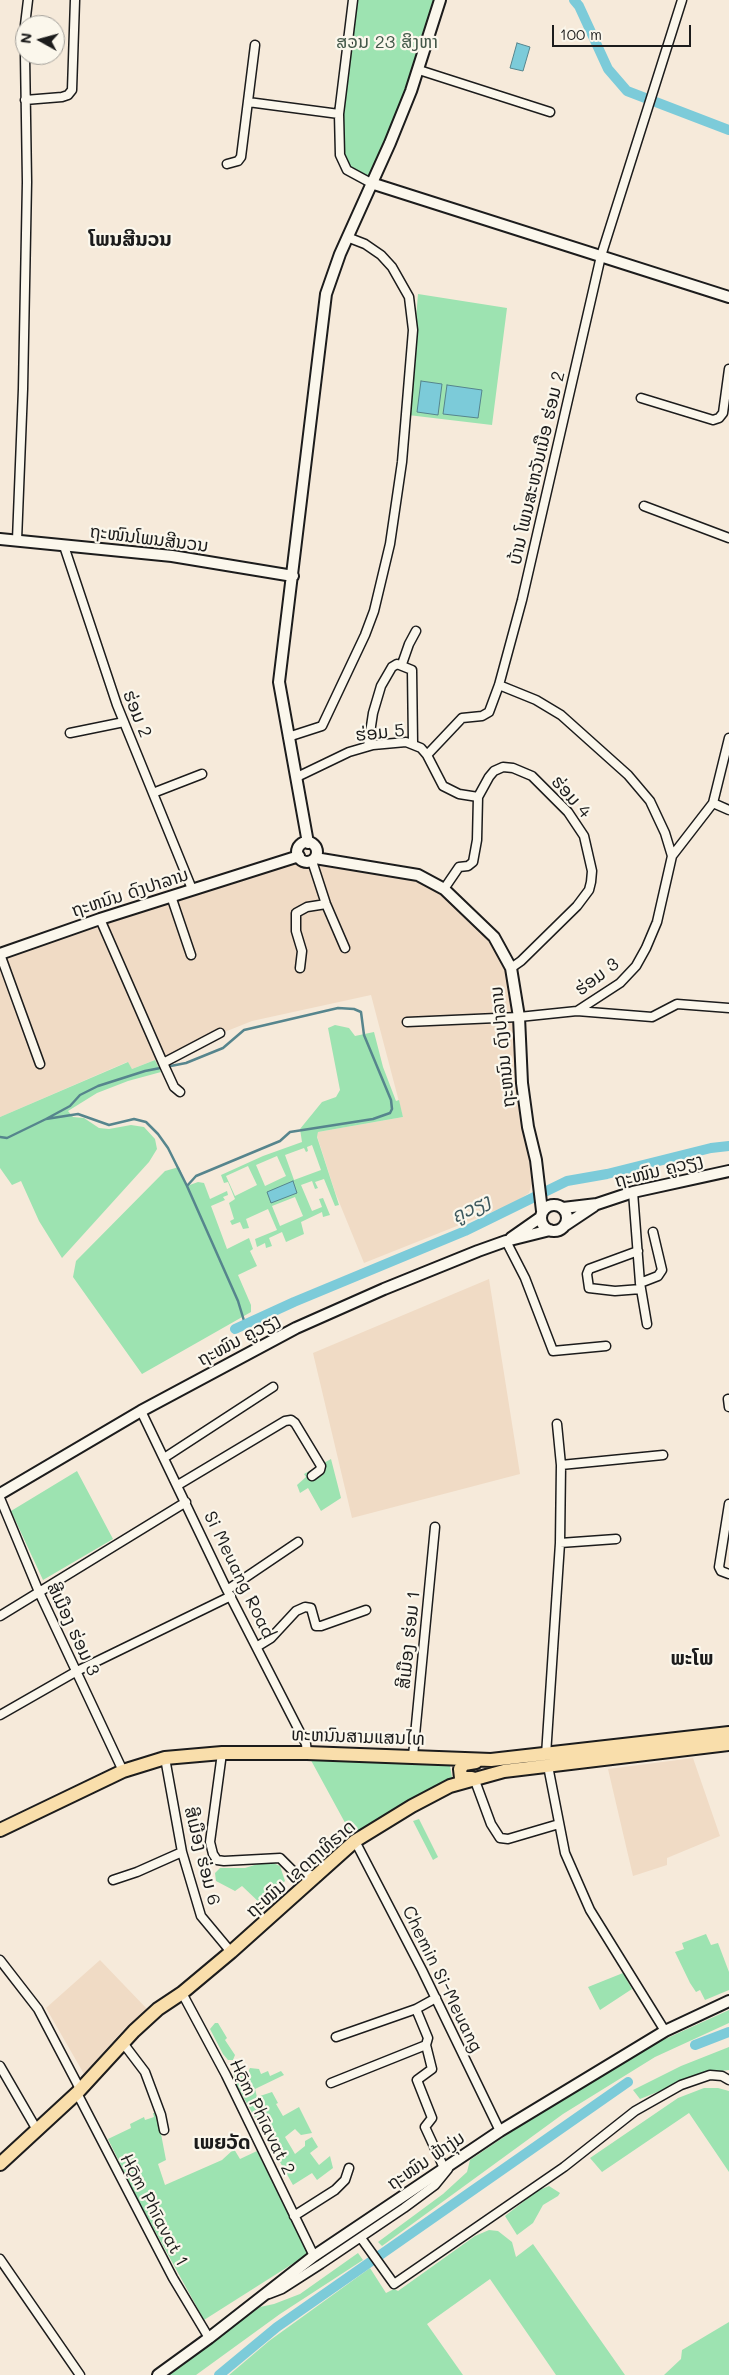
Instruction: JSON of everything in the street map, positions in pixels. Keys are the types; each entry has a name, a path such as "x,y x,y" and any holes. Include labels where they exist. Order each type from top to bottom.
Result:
{"main road":[{"name":"ທະຫນົນສາມແສນໄທ","path":"0,1830 123,1771 165,1758 222,1752 547,1761 729,1733"},
{"name":"ຖະໜົນ ເຊດຖາທິຣາດ","path":"0,2164 78,2091 158,2009 182,1993 231,1952 356,1841 412,1806 450,1786 474,1778 547,1761 729,1744"},
{"path":"436,1757 441,1758 450,1765 452,1777 450,1786"},
{"path":"474,1778 461,1778 459,1772 461,1766 466,1763 491,1760"}],"street":[{"path":"26,15 28,0"},
{"path":"25,100 62,97 68,95 72,90 75,0"},
{"path":"353,0 339,114 340,156 342,164 347,170 371,184 729,298"},
{"path":"308,843 279,682 326,294 347,237 390,143 419,70 440,0"},
{"name":"ບ້ານ ໂພນສະຫວັນເນືອ ຮ່ອມ 2","path":"427,755 462,718 482,716 489,712 499,685 522,600 600,256 682,0"},
{"path":"227,164 238,161 241,157 255,44"},
{"path":"17,540 24,379 27,182 25,65"},
{"path":"419,70 550,112"},
{"path":"248,102 339,114"},
{"path":"288,737 322,726 365,635 374,611 390,544 402,462 413,330 409,297 392,267 381,255 365,244 347,237"},
{"path":"641,398 713,420 719,418 723,413 729,369"},
{"path":"644,506 729,538"},
{"name":"ຖະໜົນໂພນສີນວນ","path":"0,539 172,556 293,576"},
{"name":"ຮ່ອມ 2","path":"64,546 102,666 192,889"},
{"path":"402,664 416,631"},
{"path":"368,746 373,713 381,686 392,667 402,664 409,667 413,673 413,743"},
{"path":"499,685 536,700 560,714 628,775 650,801 665,833 672,856"},
{"path":"70,733 124,722"},
{"path":"672,856 713,803 729,738"},
{"name":"ຮ່ອມ 5","path":"297,777 349,752 368,746 406,742 413,743 427,755 443,786 448,790 478,797"},
{"name":"ຮ່ອມ 4","path":"478,797 494,771 503,767 525,772 532,776 568,812 584,836 588,849 591,882 584,898 522,961 511,968"},
{"path":"153,793 202,774"},
{"path":"444,889 459,867 468,866 473,862 477,840 478,797"},
{"path":"713,803 729,810"},
{"path":"314,859 304,862 298,856 300,846 308,843 317,850 314,859 326,904 345,948"},
{"name":"ຖະຫນົນ ດົງປາລານ","path":"0,954 100,919 298,856"},
{"name":"ຮ່ອມ 3","path":"407,1022 519,1017 577,1011 613,988 636,966 657,922 672,856"},
{"name":"ຖະຫນົນ ດົງປາລານ","path":"314,859 418,875 444,889 494,938 511,968 519,1017 522,1083 539,1180 549,1207 567,1218 564,1226"},
{"path":"171,896 190,955"},
{"path":"300,968 302,951 296,930 296,913 307,907 326,904"},
{"path":"100,919 167,1073 174,1087 180,1092"},
{"path":"0,954 40,1064"},
{"path":"577,1011 652,1017 677,1004 729,1008"},
{"path":"163,1063 220,1033"},
{"name":"ຖະໜົນ ຄູວຽງ","path":"506,1241 549,1207 597,1204 633,1192 729,1171"},
{"path":"633,1192 640,1286 647,1324"},
{"name":"ຖະໜົນ ຄູວຽງ","path":"0,1496 141,1411 296,1328 384,1289 506,1241 550,1230 558,1230 597,1204"},
{"path":"549,1207 544,1226 550,1230"},
{"path":"638,1251 589,1269 587,1274 589,1288 615,1291 640,1286 658,1276 662,1270 653,1232"},
{"path":"506,1241 525,1278 553,1351 606,1346"},
{"path":"164,1458 273,1387"},
{"name":"Si Meuang Road","path":"141,1411 229,1593 258,1646 306,1744 307,1753"},
{"path":"178,1486 285,1421 291,1420 295,1423 321,1466 320,1470 312,1476"},
{"path":"557,1424 562,1465 560,1543 547,1761 565,1853 590,1910 666,2030"},
{"path":"562,1465 663,1455"},
{"name":"ສີເມືອງ ຮ່ອມ 3","path":"0,1496 39,1592 123,1771"},
{"path":"0,1616 186,1502"},
{"path":"729,1504 719,1567 721,1571 729,1574"},
{"name":"ສີເມືອງ ຮ່ອມ 1","path":"413,1756 435,1527"},
{"path":"560,1543 616,1539"},
{"path":"0,1715 76,1671 229,1593 298,1542"},
{"path":"258,1646 271,1638 296,1611 305,1607 311,1608 316,1626 321,1626 366,1610"},
{"path":"222,1752 210,1842 213,1854 217,1860 224,1862 273,1856 280,1858 294,1873 318,1876"},
{"name":"ສີເມືອງ ຮ່ອມ 6","path":"165,1758 182,1852 201,1916 231,1952"},
{"path":"474,1778 491,1824 500,1838 508,1839 559,1824"},
{"name":"Chemin Si-Meuang","path":"356,1841 436,1998 500,2131"},
{"path":"113,1880 137,1872 182,1852"},
{"name":"Hǭm Phīavat 1","path":"0,1960 38,2009 168,2269 209,2338"},
{"name":"Hǭm Phīavat 2","path":"182,1993 226,2075 314,2256"},
{"path":"336,2037 416,2009 436,1998"},
{"name":"ຖະໝົນ ຟ້າງຸ່ມ","path":"158,2375 209,2338 314,2256 500,2131 666,2030 729,2001"},
{"path":"416,2009 428,2038 426,2045 432,2068 418,2080 432,2118 424,2127 444,2168"},
{"path":"123,2043 145,2072 161,2115 164,2130"},
{"path":"331,2083 426,2045"},
{"path":"0,2066 37,2130"},
{"path":"361,2238 394,2284 564,2167 635,2111 681,2085 710,2075 722,2076 729,2080"},
{"path":"258,2298 282,2288 361,2238 435,2185 454,2162"},
{"path":"294,2216 335,2190 345,2180 349,2168"},
{"path":"0,2259 80,2375"}],"shaded area":[{"path":"311,861 398,871 435,884 494,937 511,968 528,1126 532,1184 529,1193 512,1204 364,1263 335,1192 317,1136 318,1132 403,1117 371,995 252,1021 132,1069 127,1062 0,1117 0,951 250,871"},
{"path":"489,1279 520,1474 352,1518 313,1353"},
{"path":"693,1758 720,1836 667,1858 667,1865 633,1876 608,1769"},
{"path":"100,1960 148,2010 125,2028 84,2074 46,2008"}],"green space":[{"name":"ສວນ 23 ສິງຫາ","path":"353,0 439,0 371,183 346,169 338,150"},
{"path":"418,294 507,308 492,425 408,415"},
{"path":"335,1025 349,1028 355,1036 374,1032 383,1067 396,1101 399,1100 403,1117 318,1132 317,1137 339,1205 335,1206 324,1179 315,1182 318,1188 315,1189 312,1181 301,1185 312,1211 322,1207 319,1199 323,1198 330,1215 323,1217 322,1212 301,1222 304,1234 286,1242 282,1232 269,1238 272,1246 266,1248 265,1243 257,1247 255,1239 277,1230 268,1209 246,1219 249,1228 243,1229 240,1222 232,1225 230,1221 234,1219 229,1203 235,1199 228,1182 224,1183 221,1175 263,1156 302,1142 300,1129 322,1102 336,1097 340,1090 328,1028","holes":["312,1145 321,1170 294,1180 285,1155 304,1148 306,1152 308,1151 307,1147","277,1156 286,1176 265,1186 256,1165","248,1166 257,1185 235,1196 226,1176","295,1197 303,1216 280,1226 272,1206"]},
{"path":"155,1060 161,1072 128,1081 97,1093 68,1111 73,1117 84,1118 99,1128 109,1129 131,1125 144,1127 155,1139 157,1149 149,1162 62,1258 39,1221 21,1181 12,1185 0,1168 0,1117 128,1062 132,1069"},
{"path":"179,1167 187,1186 198,1182 204,1183 210,1199 227,1191 228,1195 223,1197 225,1200 211,1206 227,1249 249,1238 253,1249 250,1251 257,1266 238,1275 251,1305 251,1312 142,1374 73,1277 76,1261 165,1171"},
{"path":"331,1459 341,1498 321,1511 308,1488 300,1493 297,1485 306,1477 304,1474"},
{"path":"77,1471 113,1539 43,1580 11,1511"},
{"path":"307,1753 445,1762 450,1766 452,1777 451,1782 355,1841"},
{"path":"419,1819 438,1857 433,1860 413,1821"},
{"path":"264,1862 280,1866 285,1881 262,1905 242,1886 235,1891 216,1881 215,1873 220,1868 245,1868"},
{"path":"706,1934 711,1945 718,1943 729,1972 729,1990 705,2000 700,1990 696,1992 690,1983 675,1952 684,1949 682,1943"},
{"path":"623,1973 632,1989 600,2010 588,1987"},
{"path":"729,2010 729,2023 655,2057 563,2114 382,2246 378,2242 443,2194 467,2172 470,2160 558,2100 663,2040"},
{"path":"215,2023 218,2023 227,2038 225,2040 235,2055 233,2060 228,2060 223,2054 210,2029"},
{"path":"729,2047 729,2070 705,2073 640,2099 633,2090 681,2066"},
{"path":"237,2068 248,2072 250,2068 259,2069 261,2074 268,2071 270,2076 281,2071 284,2075 255,2089 257,2097 272,2092 283,2116 299,2107 312,2133 301,2135 295,2129 285,2137 295,2154 305,2146 305,2141 312,2137 318,2147 310,2153 319,2165 330,2156 333,2168 317,2180 312,2173 293,2185 237,2086 233,2072"},
{"path":"704,2088 718,2088 729,2091 729,2172 689,2113 602,2172 590,2158 678,2098"},
{"path":"153,2113 157,2113 166,2160 158,2164 165,2185 222,2160 234,2149 240,2159 257,2151 308,2254 204,2320 139,2202 108,2139 131,2128 130,2124 144,2117 145,2120 154,2117"},
{"path":"549,2186 560,2193 543,2205 533,2223 517,2235 505,2216 537,2191"},
{"path":"489,2230 498,2231 512,2242 516,2257 533,2244 625,2375 556,2375 490,2279 427,2324 463,2375 229,2375 269,2341 370,2268 386,2293 394,2289 398,2291 475,2236"},
{"path":"358,2253 363,2260 280,2314 196,2375 167,2375 260,2307 300,2294"},
{"path":"729,2322 729,2375 664,2375 681,2359 682,2350"}],"water":[{"path":"517,43 530,47 523,71 510,68"},
{"path":"421,381 442,384 438,415 417,412"},
{"path":"447,385 482,390 478,418 443,414"},
{"path":"293,1181 297,1193 271,1203 267,1192"}],"waterway":[{"path":"574,0 579,6 608,69 627,91 729,130"},
{"path":"0,1137 7,1138 46,1119 78,1114 109,1125 134,1119 146,1122 168,1148 187,1186 196,1176 280,1141 290,1132 373,1119 390,1113 392,1109 391,1100 364,1035 361,1012 354,1009 338,1008 244,1030 223,1048 186,1063 145,1071 98,1086 80,1095 70,1106 46,1119"},
{"name":"ຄູວຽງ","path":"235,1329 294,1302 465,1231 567,1181 607,1174 711,1148 729,1146"},
{"path":"187,1186 238,1301 245,1324"},
{"path":"695,2045 729,2032"},
{"path":"219,2375 277,2327 628,2082"}],"district":[{"name":"ໂພນສີນວນ","path":"130,240"},
{"name":"ພະໂພ","path":"692,1659"},
{"name":"ເພຍວັດ","path":"222,2143"}]}
